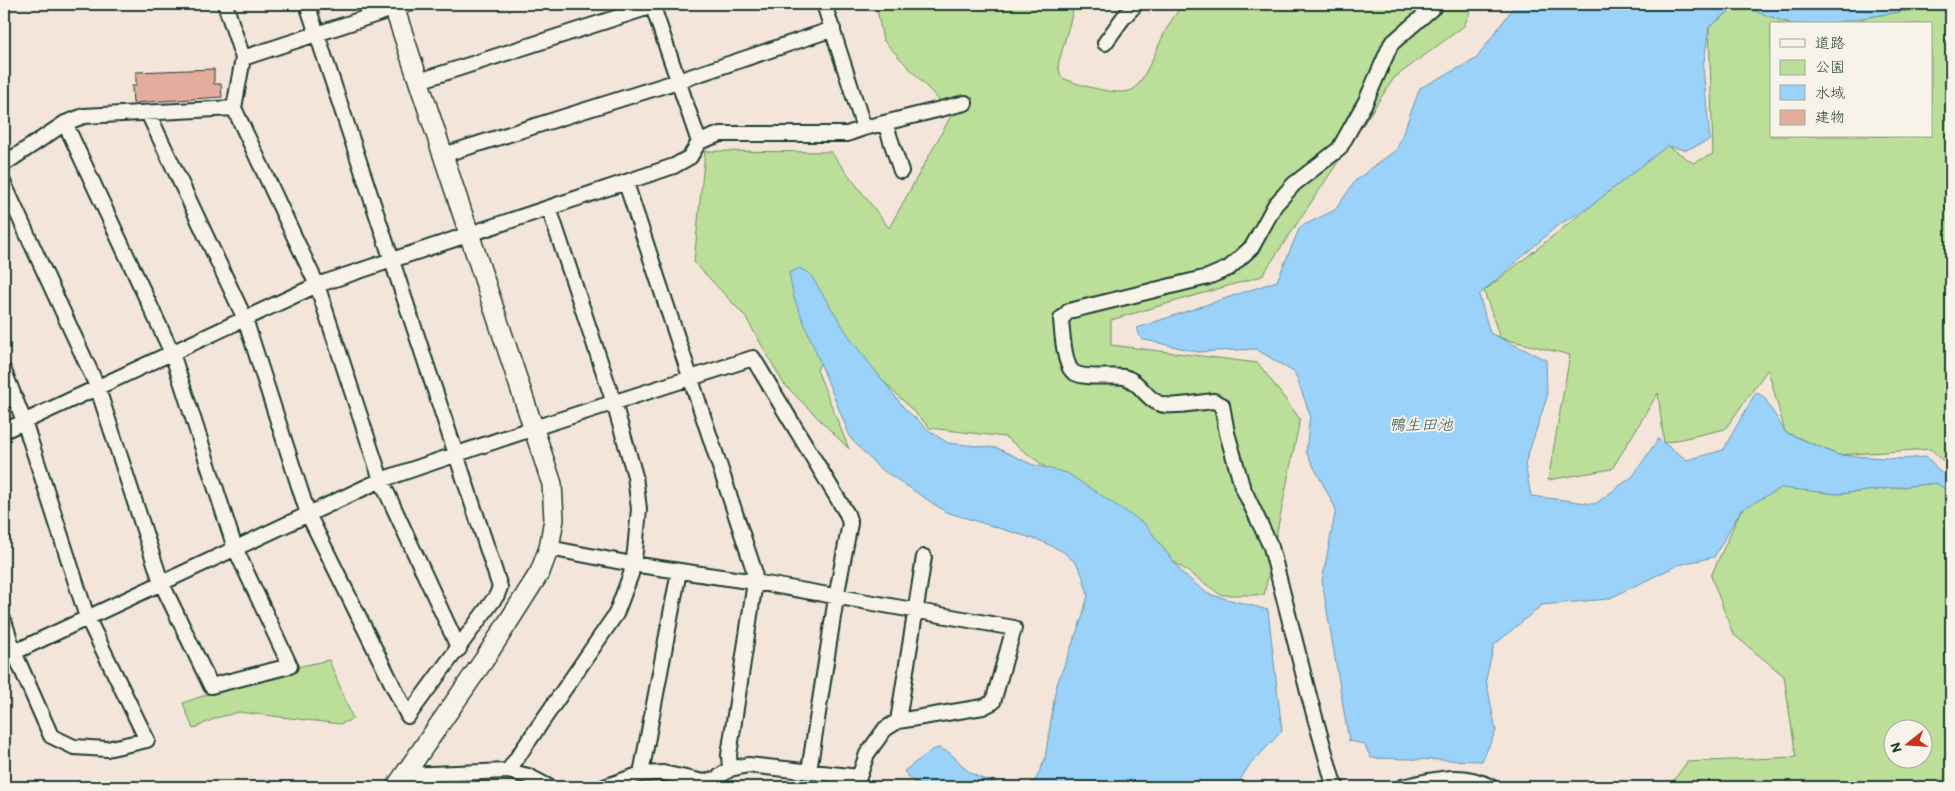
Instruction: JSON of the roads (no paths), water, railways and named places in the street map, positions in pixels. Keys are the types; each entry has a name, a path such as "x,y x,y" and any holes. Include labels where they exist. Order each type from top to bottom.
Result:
{"street":[{"path":"224,4 243,58 234,108 317,285 381,480 459,649"},
{"path":"148,113 245,319 308,514 408,716 459,649 497,595 500,587 307,4"},
{"path":"419,81 655,4 699,142"},
{"path":"824,4 864,128"},
{"path":"1105,43 1122,18 1136,4"},
{"path":"1337,787 1334,785 1311,705 1271,547 1242,486 1227,433 1222,404 1214,401 1164,405 1154,401 1134,381 1124,377 1080,376 1072,372 1068,364 1060,319 1069,311 1208,277 1229,268 1252,247 1275,205 1294,184 1339,150 1366,101 1391,44 1437,4"},
{"path":"243,58 399,5 419,81 552,484 554,519 549,548 540,572 484,660 400,781"},
{"path":"443,156 678,81 832,29"},
{"path":"4,431 317,285 674,166 690,157 699,142 720,134 847,134 965,103"},
{"path":"4,164 65,123 84,116 234,108"},
{"path":"4,184 97,386 161,582 211,686 290,666 235,548 172,353 65,123"},
{"path":"885,123 901,171"},
{"path":"626,183 754,570 754,582 729,755 730,769"},
{"path":"508,771 616,614 631,574 636,551 639,509 635,476 614,403 549,208"},
{"path":"9,654 381,480 534,428 753,358 847,514 850,523 808,771"},
{"path":"4,371 24,421 87,617 147,740 107,749 74,748 51,736 9,654 4,621"},
{"path":"549,548 632,564 754,582 1014,628 993,702 983,707 898,721 885,730 867,754 860,777 748,765 730,769 716,779 704,782 663,773 641,774 604,787"},
{"path":"898,721 924,557"},
{"path":"641,774 679,571"},
{"path":"400,781 508,771 528,776 550,787"},
{"path":"1402,787 1433,780 1455,778 1478,780 1491,787"}],"water":[{"name":"鴨生田池","path":"1516,4 1951,4 1951,22 1940,5 1839,22 1786,22 1737,5 1709,27 1703,68 1710,140 1686,150 1667,146 1587,209 1558,225 1479,295 1490,333 1546,360 1547,397 1525,464 1531,496 1595,504 1633,476 1658,439 1687,460 1723,450 1756,392 1764,397 1785,432 1838,455 1901,459 1927,457 1946,478 1951,480 1951,493 1936,483 1839,494 1781,488 1741,510 1714,557 1678,565 1608,599 1542,605 1494,645 1486,679 1496,731 1482,761 1371,758 1364,744 1349,741 1322,581 1336,509 1306,452 1310,415 1295,373 1256,349 1198,352 1141,339 1137,328 1277,281 1300,227 1335,210 1356,180 1397,149 1420,88 1476,59"},
{"path":"799,268 810,274 852,341 905,409 931,432 948,443 997,448 1031,464 1067,473 1145,524 1183,574 1208,594 1268,610 1282,731 1248,767 1236,787 1016,787 1030,784 1036,779 1045,759 1056,687 1082,618 1088,595 1083,577 1077,564 1062,551 1041,541 946,512 878,467 851,439 794,298 789,273"},
{"path":"939,748 952,755 976,776 1012,787 925,787 913,782 904,771 932,750"}]}
